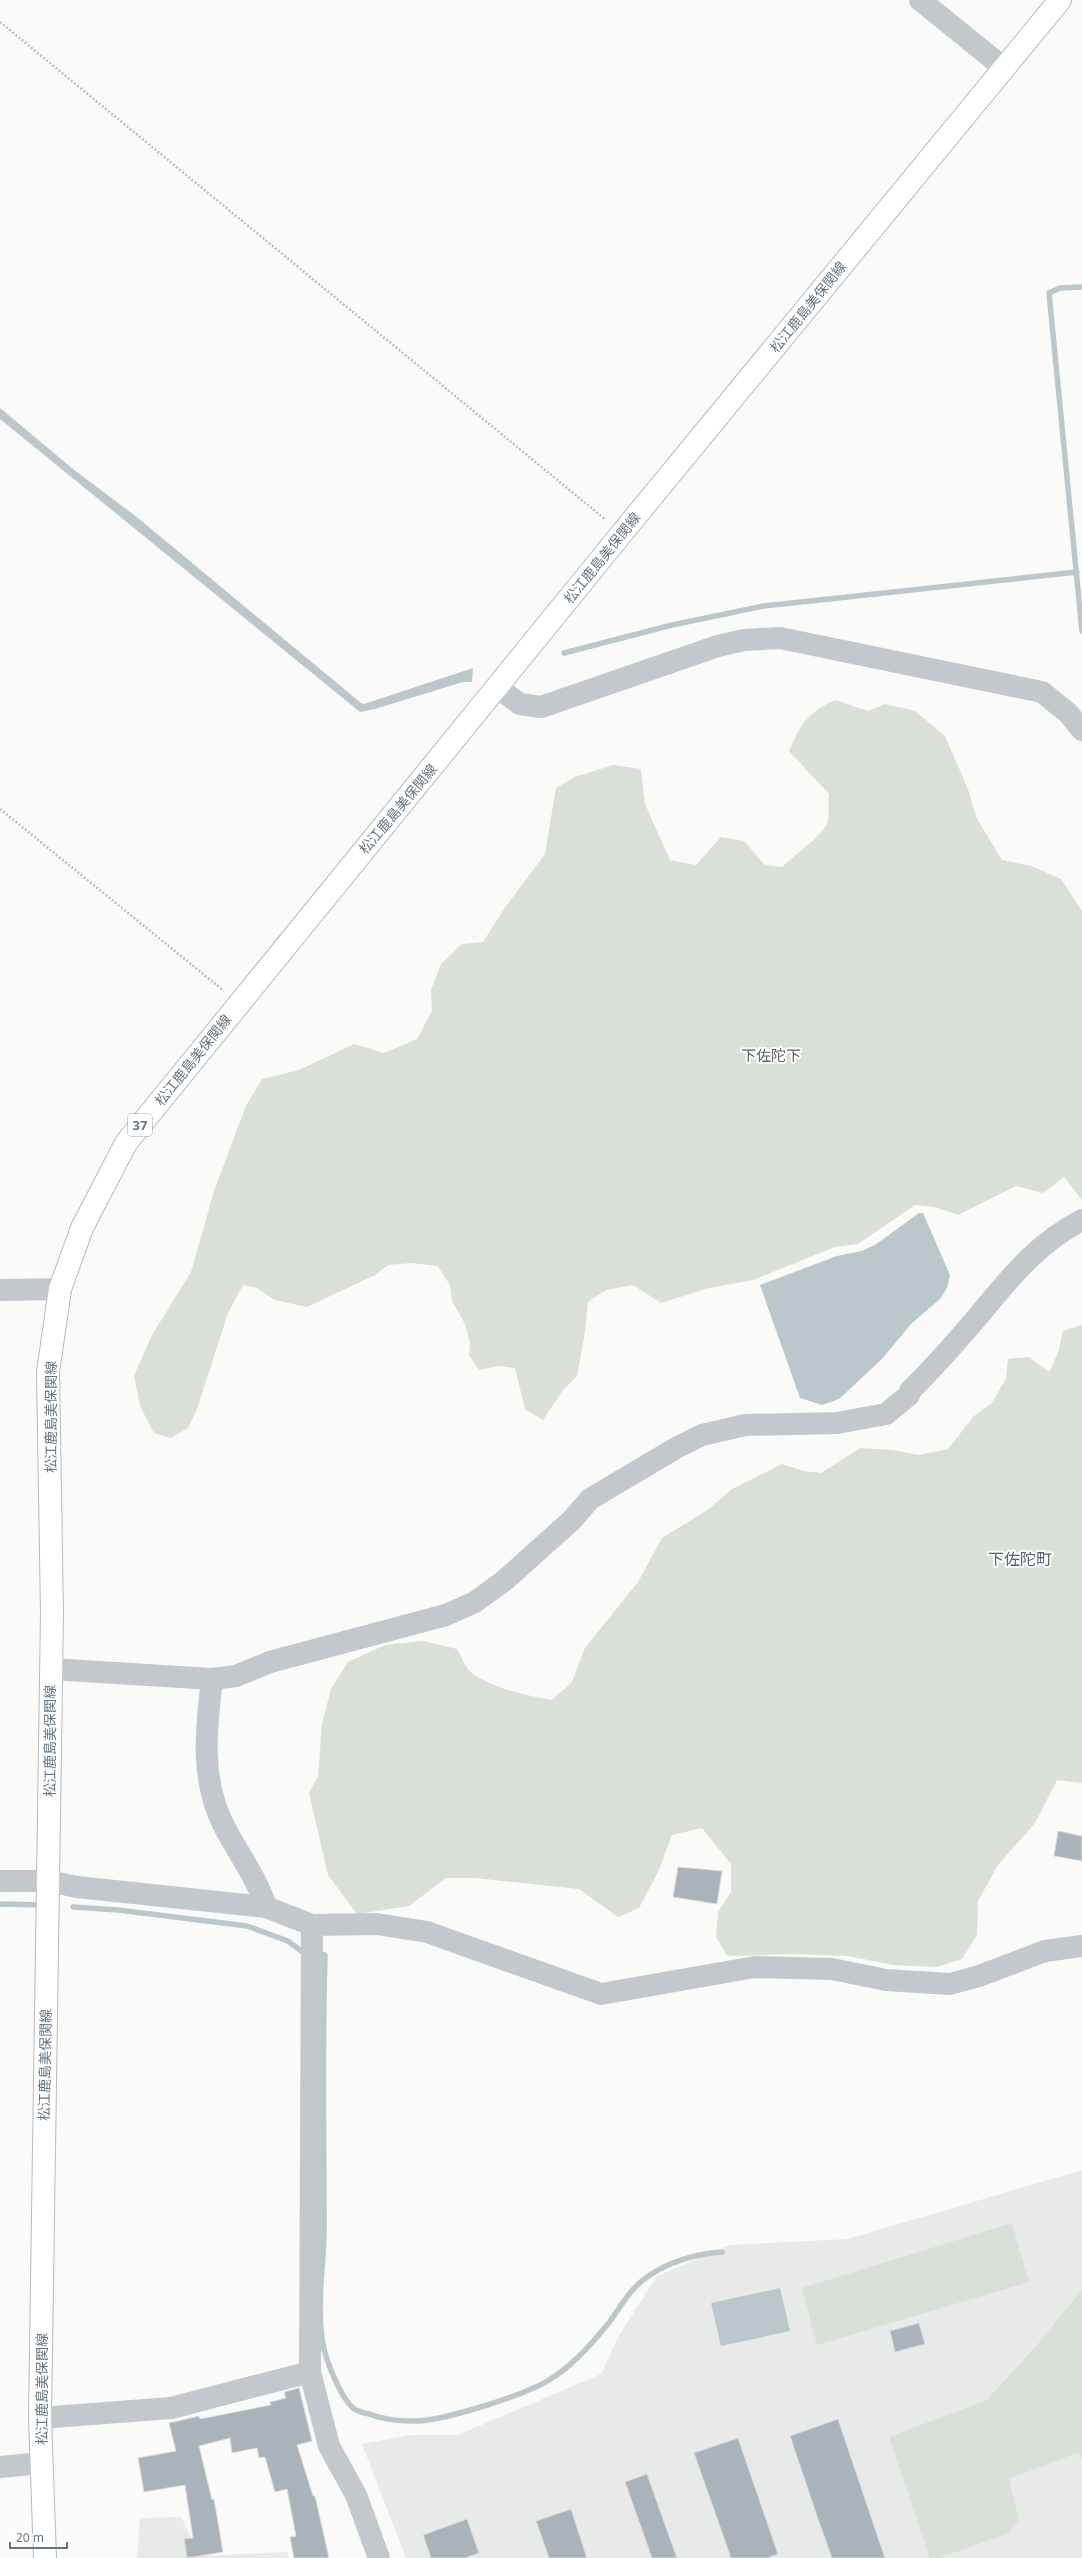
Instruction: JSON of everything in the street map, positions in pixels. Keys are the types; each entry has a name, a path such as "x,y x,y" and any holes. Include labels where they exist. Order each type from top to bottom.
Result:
{"main road":[{"name":"松江鹿島美保関線","path":"45,2558 40,2418 51,1669 48,1372 60,1289 82,1228 126,1143 498,688 622,533 1060,0"}],"street":[{"path":"920,0 1004,68"},
{"path":"498,688 520,704 541,707 718,646 744,640 780,638 1042,692 1068,712 1082,730"},
{"path":"51,1669 212,1679 236,1676 270,1662 446,1615 475,1602 505,1580 572,1520 590,1499 676,1448 702,1435 745,1425 837,1423 886,1414 909,1395 910,1391 943,1358 1029,1256 1068,1227 1082,1220"},
{"path":"0,1290 60,1289"},
{"path":"212,1679 206,1751 210,1787 224,1824 261,1890 266,1907"},
{"path":"0,1881 49,1881 77,1887 266,1907 312,1925 377,1924 427,1932 600,1994 755,1967 832,1969 886,1980 950,1984 979,1976 1045,1951 1082,1946"},
{"path":"312,1925 310,2372 329,2446 356,2495 380,2558"},
{"path":"40,2418 171,2408 310,2372"},
{"path":"0,2468 42,2463"}],"path":[{"path":"0,22 622,533"},
{"path":"0,809 239,1003"}],"shaded area":[{"path":"0,408 73,469 138,518 361,703 364,704 473,668 472,682 463,682 375,709 360,712 0,419"},
{"path":"835,700 868,711 885,704 915,711 945,736 968,789 977,819 1002,860 1031,866 1061,879 1082,911 1082,1200 1064,1177 1043,1193 1016,1186 958,1215 935,1207 915,1205 858,1244 835,1247 753,1280 709,1288 661,1303 633,1285 606,1290 588,1302 584,1338 577,1376 563,1390 543,1420 525,1409 515,1368 498,1366 479,1370 469,1355 470,1343 465,1324 452,1301 450,1285 438,1266 411,1263 388,1265 375,1275 307,1307 275,1300 257,1288 243,1285 228,1313 197,1409 188,1428 171,1438 154,1433 140,1406 134,1376 152,1335 191,1272 214,1191 246,1106 262,1079 299,1070 354,1044 384,1053 417,1039 432,1011 431,990 441,964 462,944 483,942 504,909 545,854 556,788 575,777 613,765 641,769 645,804 670,860 696,865 721,837 744,841 765,865 782,867 822,832 827,823 829,794 789,751 797,733 806,720 825,705"},
{"path":"919,1213 923,1213 950,1275 947,1288 941,1298 911,1324 882,1359 839,1399 822,1405 800,1398 760,1285 837,1256 862,1251 875,1245"},
{"path":"1082,1325 1082,1783 1057,1780 1035,1823 998,1865 978,1901 977,1935 962,1959 937,1967 893,1965 848,1956 795,1954 727,1956 716,1937 718,1912 731,1892 731,1864 702,1828 672,1835 658,1872 639,1908 618,1917 579,1889 476,1878 446,1878 409,1906 357,1914 328,1875 309,1793 318,1776 322,1724 331,1689 348,1662 385,1645 422,1641 457,1649 465,1665 472,1673 481,1679 500,1687 552,1700 572,1682 585,1648 638,1582 662,1538 706,1511 732,1489 782,1464 804,1471 821,1473 860,1448 893,1450 919,1455 948,1449 974,1416 992,1403 1006,1378 1008,1359 1029,1357 1049,1372 1058,1353 1063,1331"},
{"path":"1082,2170 1082,2558 406,2558 362,2444 410,2435 458,2435 601,2374 620,2334 657,2276 730,2245 848,2239"},
{"path":"1012,2223 1029,2282 817,2345 802,2288"},
{"path":"780,2288 790,2331 721,2346 711,2303"},
{"path":"1082,2290 1082,2462 1079,2452 1009,2479 1019,2520 1009,2533 939,2558 930,2558 889,2437 987,2400 1037,2345"},
{"path":"181,2517 201,2556 287,2552 289,2558 137,2558 140,2518"}],"building":[{"path":"1058,1831 1082,1836 1082,1861 1054,1856"},
{"path":"678,1867 722,1871 717,1904 673,1897"},
{"path":"919,2323 925,2344 895,2352 890,2331"},
{"path":"299,2388 312,2441 297,2445 313,2496 315,2496 329,2558 294,2558 290,2537 296,2536 287,2489 275,2492 265,2457 259,2458 257,2448 232,2453 230,2438 199,2446 212,2500 214,2499 223,2552 187,2558 184,2539 193,2538 185,2485 144,2492 138,2458 176,2451 169,2423 199,2416 200,2419 271,2405 270,2402 286,2398 284,2392"},
{"path":"838,2419 885,2558 832,2558 818,2519 790,2436"},
{"path":"738,2438 778,2554 767,2558 731,2558 694,2453"},
{"path":"647,2474 677,2558 652,2558 625,2482"},
{"path":"571,2509 587,2558 549,2558 536,2521"},
{"path":"467,2519 479,2553 465,2558 431,2558 423,2535"}],"waterway":[{"path":"1082,287 1060,288 1049,293 1082,631"},
{"path":"564,653 672,625 764,606 1077,572"},
{"path":"0,1904 43,1905"},
{"path":"73,1907 118,1910 247,1926 288,1941 301,1951 308,1952"},
{"path":"317,1954 325,1955 323,2057 324,2242 320,2300 321,2330 330,2369 343,2395 353,2408 379,2417 391,2419 408,2421 426,2420 462,2412 522,2393 549,2380 573,2362 601,2333 635,2287 647,2277 656,2271 683,2259 702,2254 722,2252"}],"district":[{"name":"下佐陀下","path":"771,1056"},
{"name":"下佐陀町","path":"1020,1559"}]}
